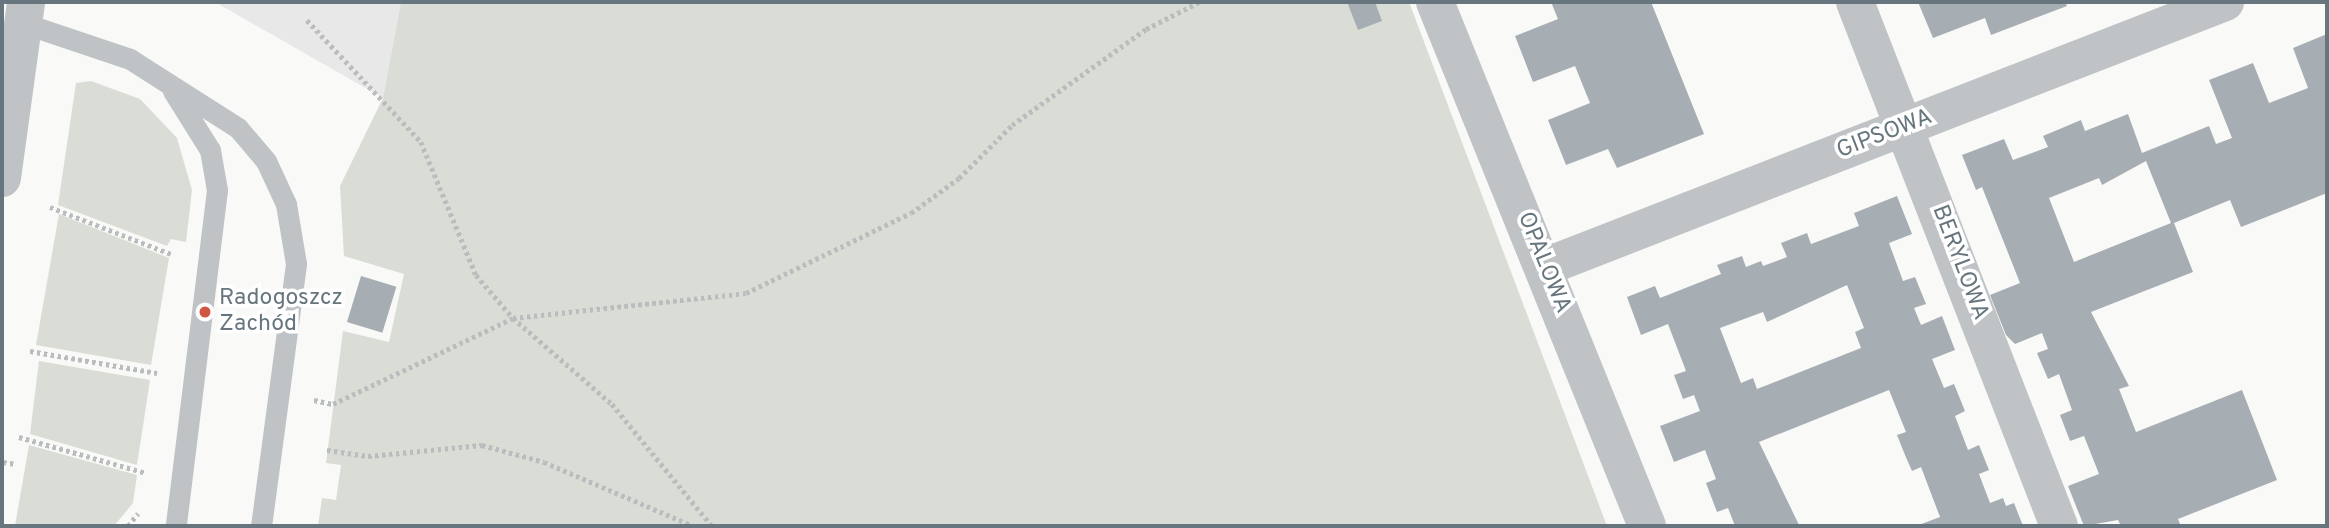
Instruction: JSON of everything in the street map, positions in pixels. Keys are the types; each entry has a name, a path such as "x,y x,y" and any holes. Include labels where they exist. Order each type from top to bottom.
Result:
{"street":[{"name":"OPALOWA","path":"1435,2 1545,267 1647,526"},
{"name":"BERYLOWA","path":"1855,2 1906,127 2059,526"},
{"name":"GIPSOWA","path":"1545,267 2225,2"},
{"path":"2,178 24,13"}],"lane":[{"path":"24,13 130,59 238,128 266,161 286,204 296,264 261,526"},
{"path":"162,78 210,150 217,190 176,526"}],"path":[{"path":"333,404 513,318 747,293 911,213 959,178 1012,125 1146,29 1199,2"},
{"path":"307,20 421,142 476,275 513,318 612,404 712,526"},
{"path":"50,207 177,257"},
{"path":"19,437 146,473"},
{"path":"327,450 368,456 482,445 544,462 692,526"},
{"path":"3,462 16,464"}],"shaded area":[{"path":"215,2 401,2 383,98"},
{"path":"401,2 1409,2 1607,526 318,526 322,498 336,500 341,465 326,463 343,331 389,342 404,274 344,256 340,186 383,98"},
{"path":"91,81 140,99 177,138 192,190 186,242 171,239 167,246 58,205 76,83"},
{"path":"59,214 169,258 151,365 36,345"},
{"path":"39,361 150,380 137,465 30,434"},
{"path":"29,445 137,475 133,503 114,526 15,526"}],"building":[{"path":"1347,2 1375,2 1382,21 1358,30"},
{"path":"1551,2 1651,2 1704,134 1617,168 1608,149 1566,165 1548,120 1590,103 1575,66 1533,82 1515,36 1558,19"},
{"path":"1918,2 2065,2 2067,6 1991,35 1985,18 1933,38"},
{"path":"2327,34 2327,193 2241,227 2230,200 2174,223 2193,272 2091,312 2129,386 2119,389 2136,432 2242,390 2277,480 2178,519 2181,526 2121,526 2118,520 2084,526 2068,486 2099,474 2084,436 2070,441 2060,415 2072,410 2059,374 2048,379 2037,353 2048,349 2042,333 2015,344 2006,335 1990,295 2020,283 1982,187 1976,190 1962,155 2004,139 2013,160 2048,147 2043,136 2081,120 2085,131 2128,114 2142,153 2209,126 2216,144 2232,138 2209,80 2253,63 2269,103 2308,88 2293,48","holes":["2146,161 2171,223 2074,262 2049,198 2099,178 2102,185"]},
{"path":"1897,196 1912,234 1889,243 1903,281 1915,277 1926,304 1914,308 1921,325 1942,316 1955,350 1932,359 1944,388 1954,384 1965,411 1955,416 1968,450 1979,445 1989,470 1979,474 1990,503 2003,498 2006,506 2014,503 2023,526 1916,526 1940,517 1921,467 1912,471 1905,455 1897,435 1906,432 1889,390 1759,442 1799,525 1735,526 1728,508 1717,512 1706,483 1716,479 1705,450 1674,462 1660,426 1700,411 1694,395 1683,399 1674,375 1686,371 1668,324 1641,335 1627,297 1655,286 1660,298 1721,274 1717,265 1742,256 1746,267 1761,261 1763,266 1787,257 1781,243 1807,233 1811,244 1859,226 1854,213","holes":["1847,285 1864,328 1855,332 1861,348 1757,389 1753,378 1741,383 1720,328 1763,312 1767,322"]},
{"path":"361,276 396,287 382,333 347,322"}],"place":[{"name":"Radogoszcz Zachód","path":"205,312"}]}
